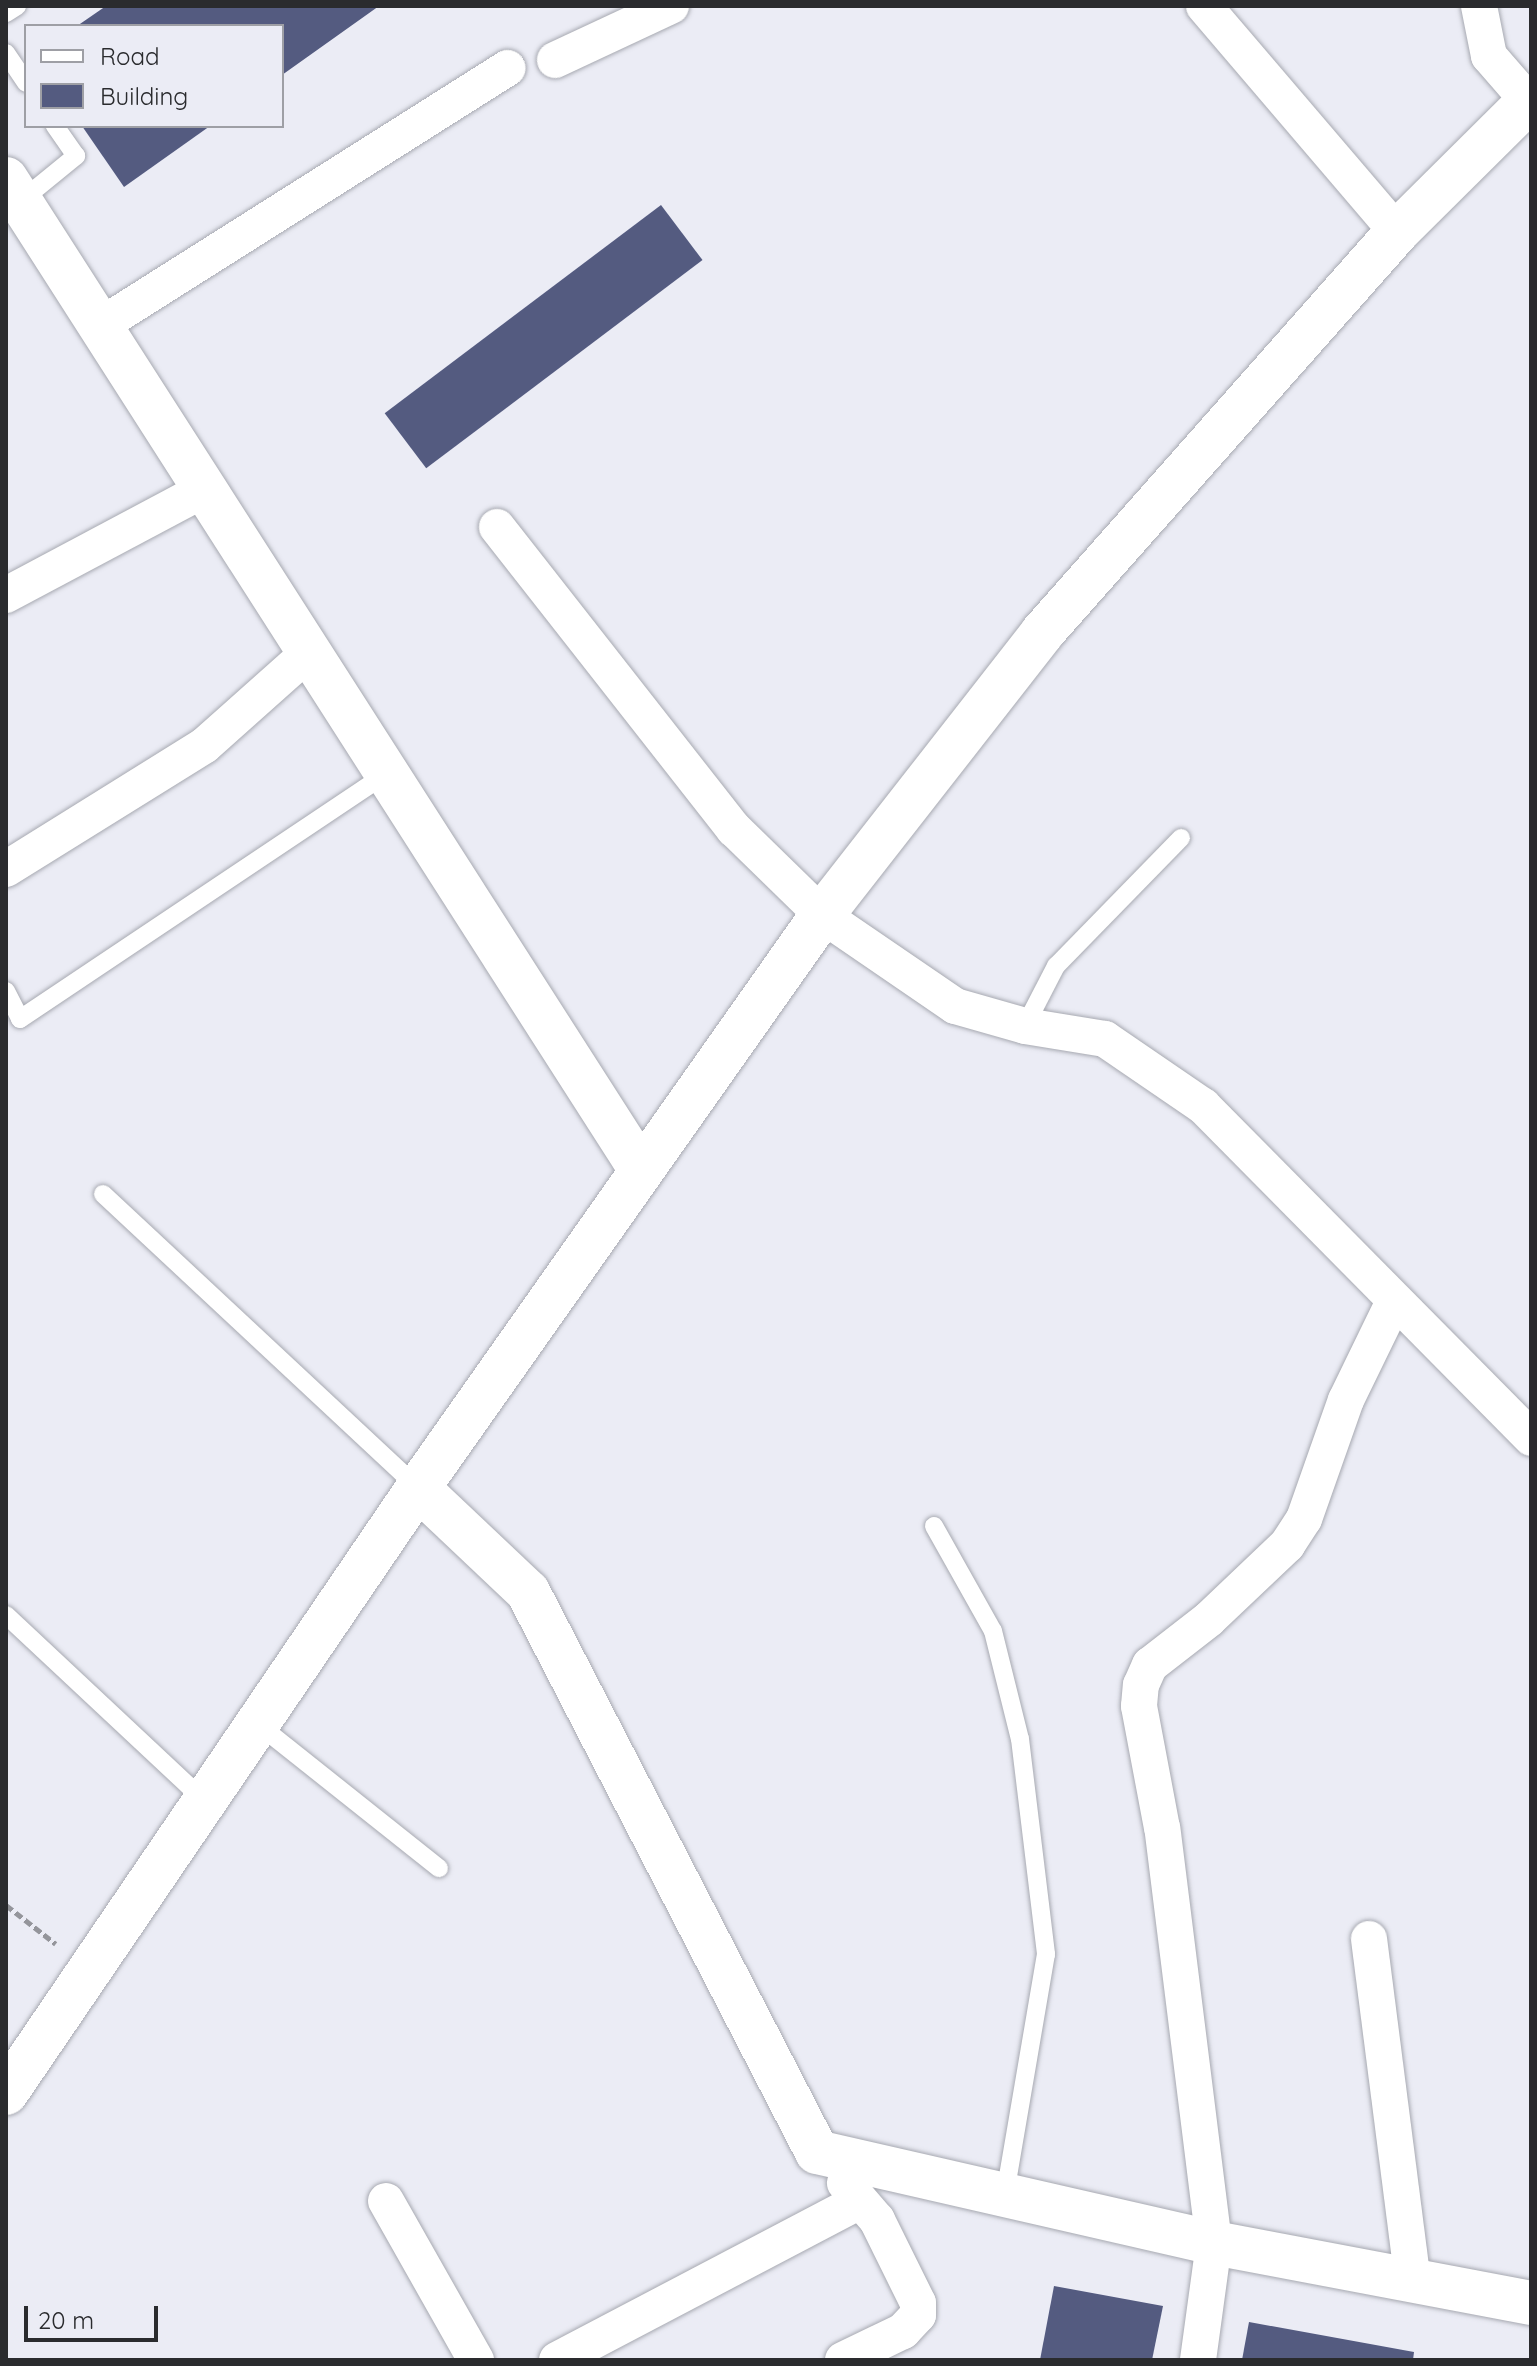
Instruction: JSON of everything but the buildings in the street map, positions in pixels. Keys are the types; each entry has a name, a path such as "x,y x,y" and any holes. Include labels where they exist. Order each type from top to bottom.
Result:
{"street":[{"path":"555,60 671,6"},
{"path":"1204,6 1397,232"},
{"path":"6,2093 92,1972 418,1488 822,915 1042,633 1397,232 1530,101 1489,56 1479,6"},
{"path":"101,325 508,68"},
{"path":"14,189 307,654 641,1170"},
{"path":"6,595 205,489"},
{"path":"497,527 734,829 822,915 955,1006 1025,1026 1105,1039 1203,1106 1531,1438"},
{"path":"6,869 205,745 307,654"},
{"path":"1198,2360 1214,2243 1162,1828 1139,1706 1141,1685 1150,1665 1265,1566 1304,1519 1346,1400 1394,1301"},
{"path":"418,1488 528,1592 817,2152 877,2220 918,2303 918,2315 903,2331 843,2360"},
{"path":"1369,1939 1413,2282"},
{"path":"817,2152 1214,2243 1531,2303"},
{"path":"386,2201 476,2360"},
{"path":"557,2360 860,2201"}],"lane":[{"path":"6,13 17,6"},
{"path":"6,53 24,80"},
{"path":"14,189 76,156 56,128"},
{"path":"6,991 20,1019 386,774"},
{"path":"1025,1026 1056,966 1181,838"},
{"path":"103,1194 418,1488"},
{"path":"934,1526 993,1631 1020,1739 1046,1954 1005,2195"},
{"path":"6,1615 207,1803"},
{"path":"259,1725 439,1868"}],"path":[{"path":"6,1905 92,1972"}]}
